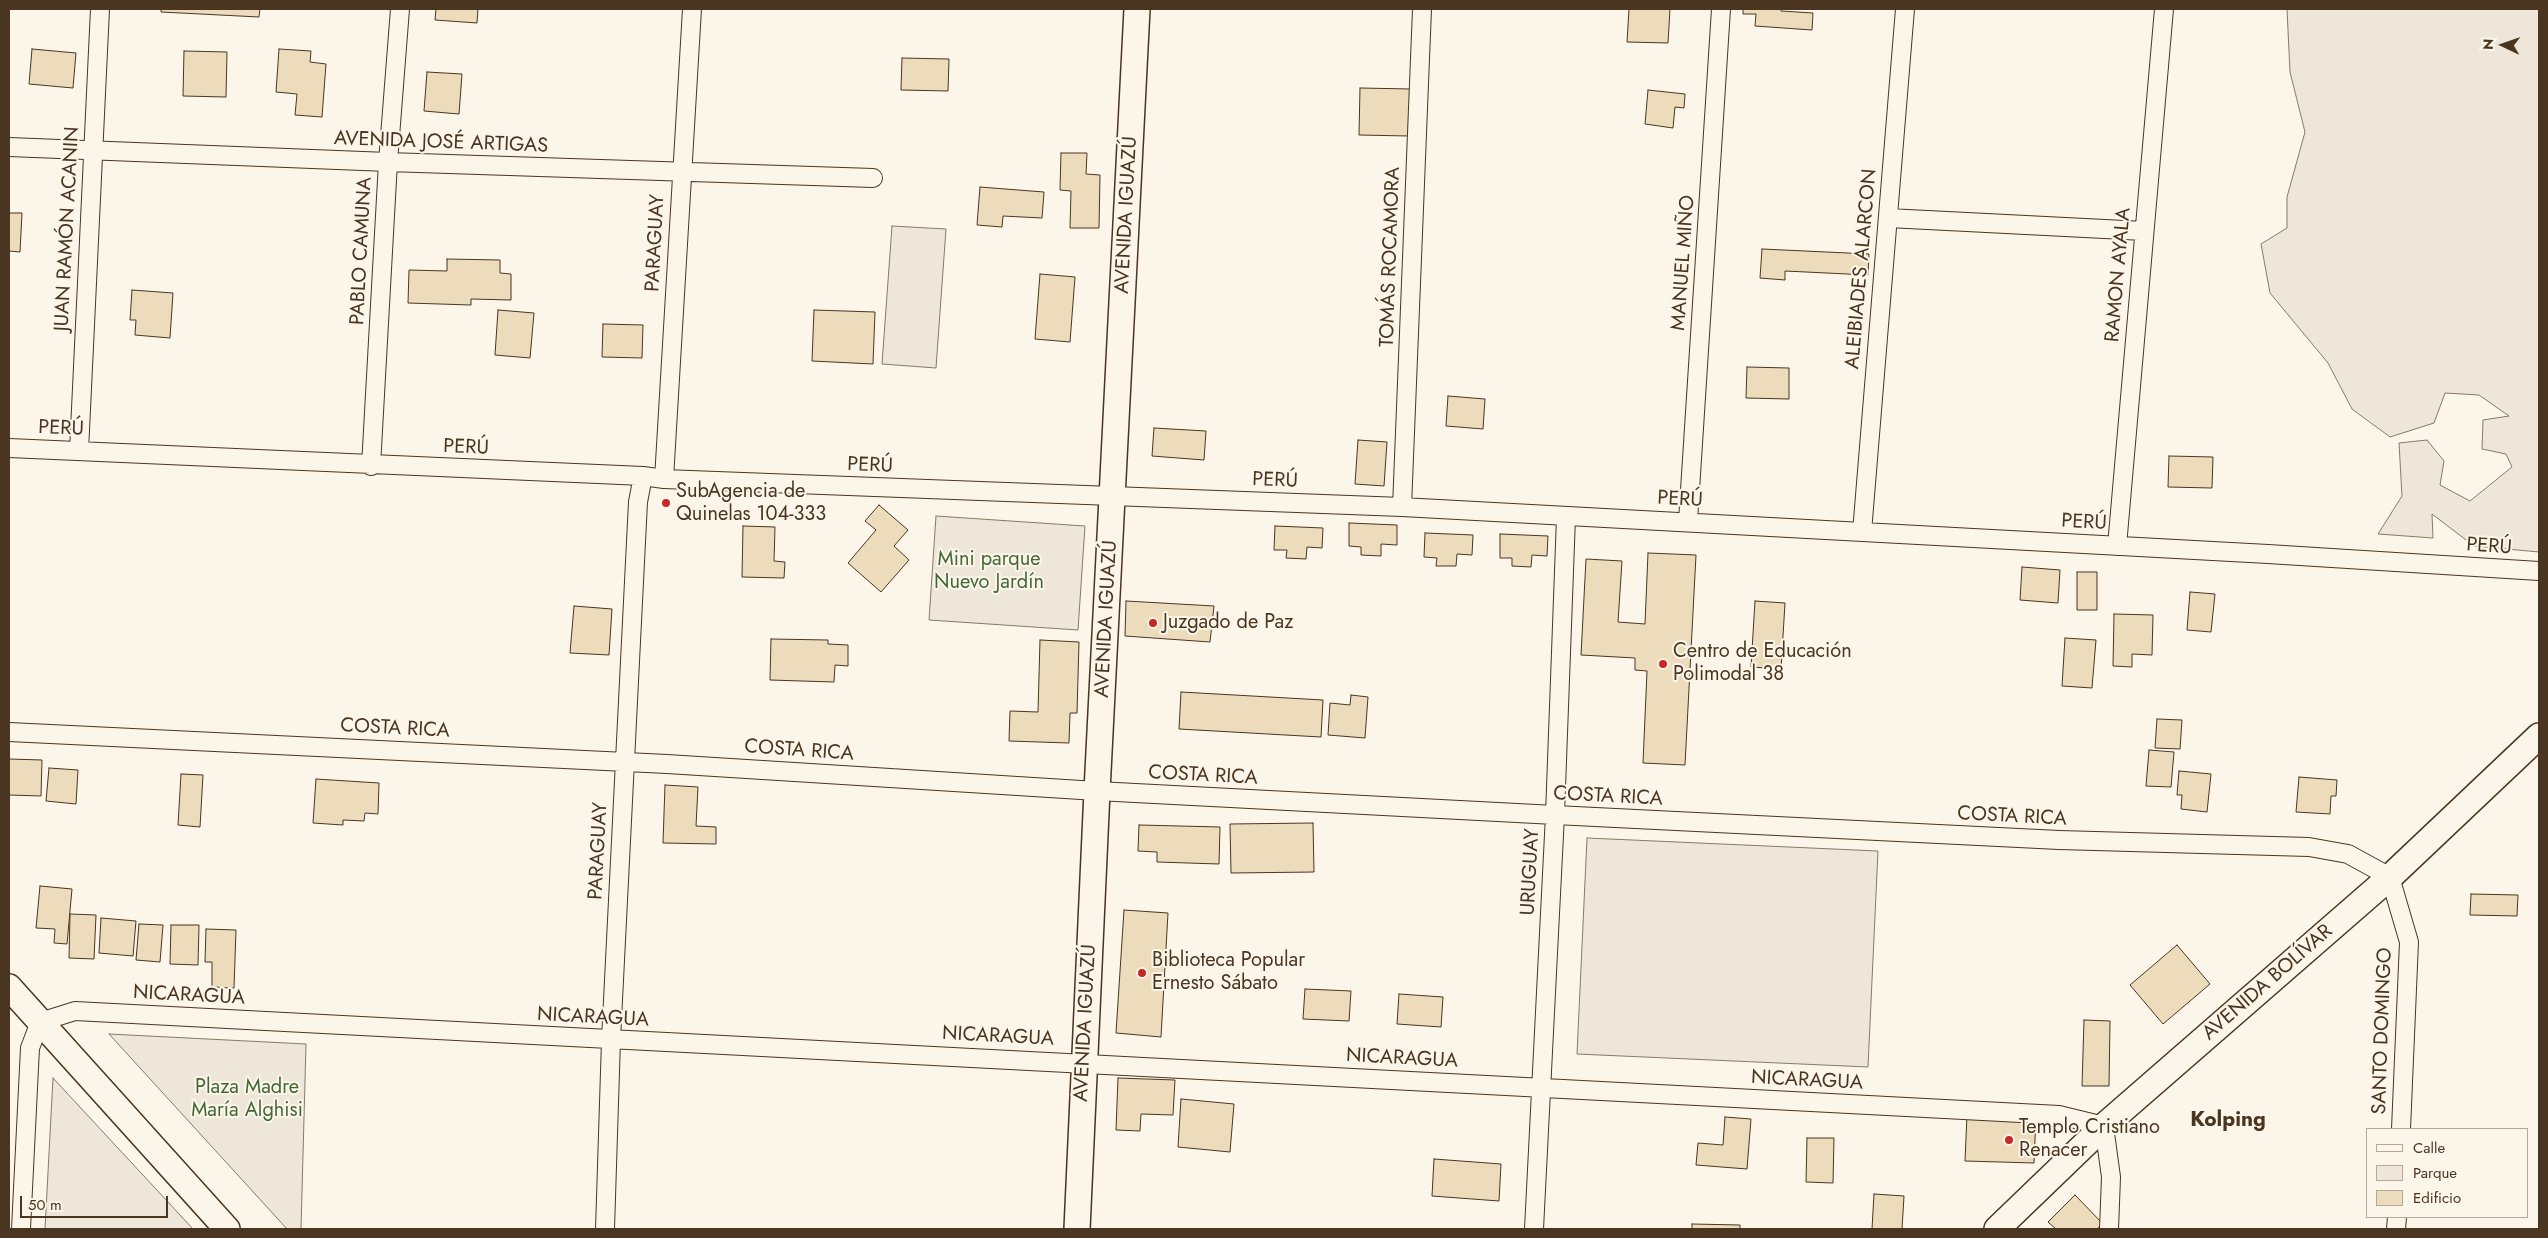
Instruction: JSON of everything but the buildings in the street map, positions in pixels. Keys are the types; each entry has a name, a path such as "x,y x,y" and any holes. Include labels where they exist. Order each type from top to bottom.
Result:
{"main road":[{"name":"AVENIDA IGUAZÚ","path":"1077,1229 1097,791 1114,496 1138,9"},
{"name":"AVENIDA BOLÍVAR","path":"1997,1229 2104,1126 2390,877 2539,736"},
{"path":"9,987 227,1229"}],"street":[{"name":"JUAN RAMÓN ACANIN","path":"79,451 100,9"},
{"name":"PABLO CAMUNA","path":"371,466 388,162 400,9"},
{"name":"PARAGUAY","path":"664,479 692,9"},
{"name":"TOMÁS ROCAMORA","path":"1402,507 1422,9"},
{"name":"MANUEL MIÑO","path":"1688,521 1721,9"},
{"name":"ALEIBIADES ALARCON","path":"1862,532 1905,9"},
{"name":"RAMON AYALA","path":"2117,546 2164,9"},
{"name":"AVENIDA JOSÉ ARTIGAS","path":"9,147 93,152 873,178"},
{"path":"1888,218 2144,231"},
{"name":"PERÚ","path":"9,448 371,466 642,476 664,479 1402,507 1566,517 1688,521 2539,571"},
{"name":"PARAGUAY","path":"605,1229 611,1040 638,502 642,476"},
{"name":"URUGUAY","path":"1534,1229 1540,1089 1544,1058 1566,517"},
{"name":"COSTA RICA","path":"9,732 625,762 1097,791 1554,815 2059,840 2309,847 2348,854 2390,877"},
{"name":"SANTO DOMINGO","path":"2390,877 2409,942 2401,1128"},
{"name":"NICARAGUA","path":"40,1022 75,1011 2059,1115 2104,1126"},
{"path":"20,1229 30,1048 40,1022"},
{"path":"2104,1126 2110,1177 2109,1229"}],"green space":[{"path":"2287,9 2539,9 2539,552 2474,546 2432,514 2433,538 2378,534 2402,496 2399,443 2427,440 2444,461 2440,485 2470,501 2512,467 2506,454 2482,449 2483,420 2509,416 2479,395 2445,393 2434,423 2390,437 2352,409 2328,363 2270,293 2261,244 2287,228 2287,197 2305,132 2290,72"},
{"path":"892,226 946,229 936,368 882,364"},
{"name":"Mini parque Nuevo Jardín","path":"936,516 1085,526 1078,630 929,620"},
{"path":"1587,838 1878,851 1868,1067 1577,1054"},
{"name":"Plaza Madre María Alghisi","path":"109,1034 306,1044 301,1229 287,1229"},
{"path":"53,1078 193,1229 45,1229"}],"place":[{"name":"SubAgencia de Quinelas 104-333","path":"666,503"},
{"name":"Juzgado de Paz","path":"1153,623"},
{"name":"Centro de Educación Polimodal 38","path":"1663,664"},
{"name":"Biblioteca Popular Ernesto Sábato","path":"1142,973"},
{"name":"Templo Cristiano Renacer","path":"2009,1140"}],"district":[{"name":"Kolping","path":"2228,1121"}]}
